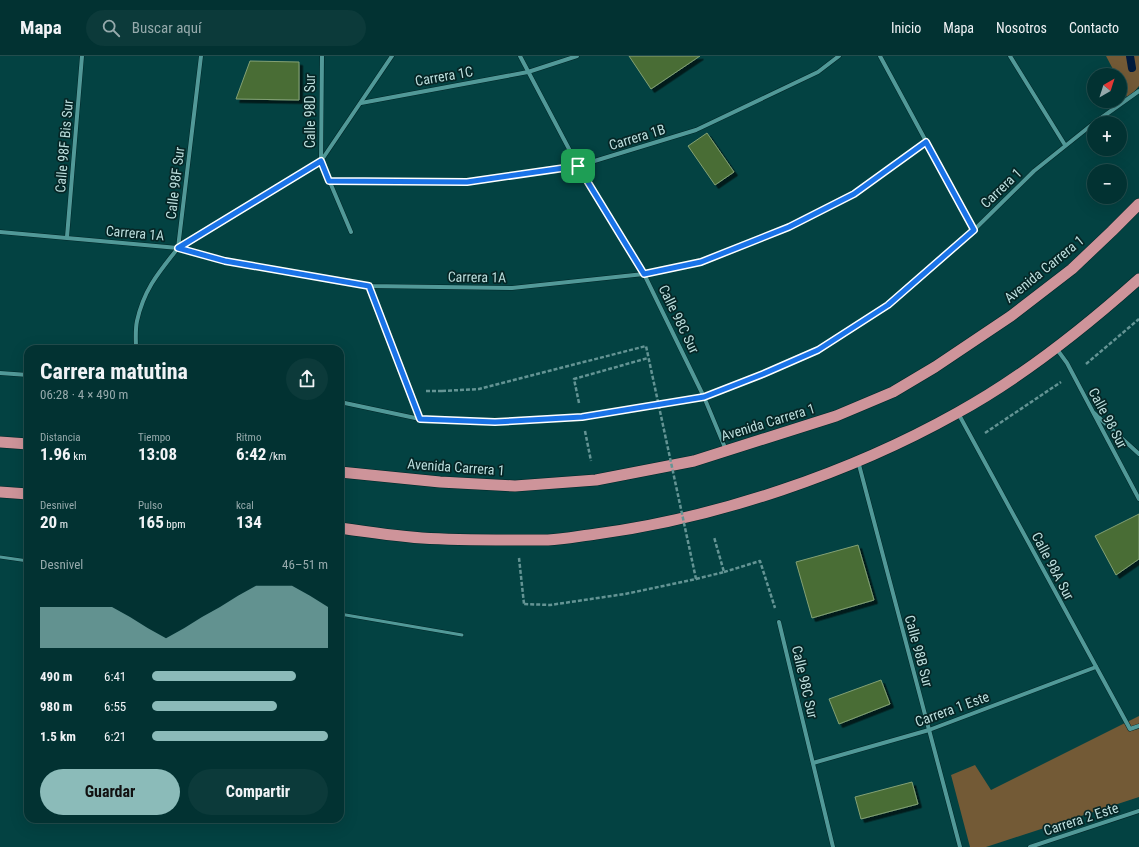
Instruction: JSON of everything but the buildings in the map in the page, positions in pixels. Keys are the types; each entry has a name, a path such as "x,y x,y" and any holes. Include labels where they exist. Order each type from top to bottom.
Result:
{"highway":[{"name":"Avenida Carrera 1","path":"344,472 440,482 516,486 596,480 694,461 836,416 893,392 929,371 1011,316 1072,269 1139,204"},
{"path":"344,528 420,538 548,540 628,529 701,514 758,497 858,461 910,438 958,413 1012,379 1056,348 1106,308 1139,279"},
{"path":"0,442 24,444"},
{"path":"0,492 24,494"}],"street":[{"name":"Calle 98F Bis Sur","path":"67,238 82,56"},
{"name":"Calle 98F Sur","path":"178,248 201,56"},
{"name":"Calle 98D Sur","path":"322,56 321,161 351,232"},
{"path":"136,345 137,322 146,292 178,248 321,161 392,56"},
{"name":"Calle 98C Sur","path":"520,56 578,166 644,274 704,397 726,450"},
{"name":"Carrera 1C","path":"361,103 528,72 577,56"},
{"name":"Carrera 1B","path":"329,181 467,182 578,166 696,130 818,72 839,56"},
{"path":"880,56 974,230"},
{"path":"1010,56 1065,145"},
{"name":"Carrera 1","path":"1104,116 1139,91"},
{"name":"Carrera 1","path":"344,403 420,419 495,422 582,417 704,397 763,374 818,350 888,305 974,230 1034,171 1087,128"},
{"name":"Carrera 1A","path":"0,232 178,248 225,261 369,286 512,288 644,274 701,262 789,227 854,194 926,142"},
{"path":"369,286 420,419"},
{"name":"Calle 98 Sur","path":"1056,348 1066,363 1139,499"},
{"path":"0,373 24,375"},
{"path":"1091,410 1139,454"},
{"name":"Calle 98A Sur","path":"958,413 1130,729 1139,726"},
{"name":"Calle 98B Sur","path":"858,461 960,847"},
{"name":"Calle 98C Sur","path":"779,622 833,847"},
{"name":"Carrera 1 Este","path":"813,763 929,730 1096,667"},
{"name":"Carrera 2 Este","path":"1030,847 1139,811"}],"lane":[{"path":"0,557 24,560"},
{"path":"344,615 462,635"}],"path":[{"path":"442,391 479,390 646,346 696,579"},
{"path":"574,379 648,358"},
{"path":"714,536 724,572"},
{"path":"517,540 524,604 550,605 625,594 696,579 760,561 779,622"}],"shaded area":[{"path":"1106,56 1139,56 1139,86 1128,99 1127,68 1112,68"},
{"path":"1139,716 1139,797 986,847 970,847 951,775 975,765 991,790"}],"waterway":[{"path":"1130,56 1132,68"}],"route":[{"path":"926,142 974,230 888,305 818,350 763,374 704,397 582,417 495,422 420,419 369,286 225,261 178,248 321,161 329,181 467,182 578,166 644,274 701,262 789,227 854,194 926,142"}]}
